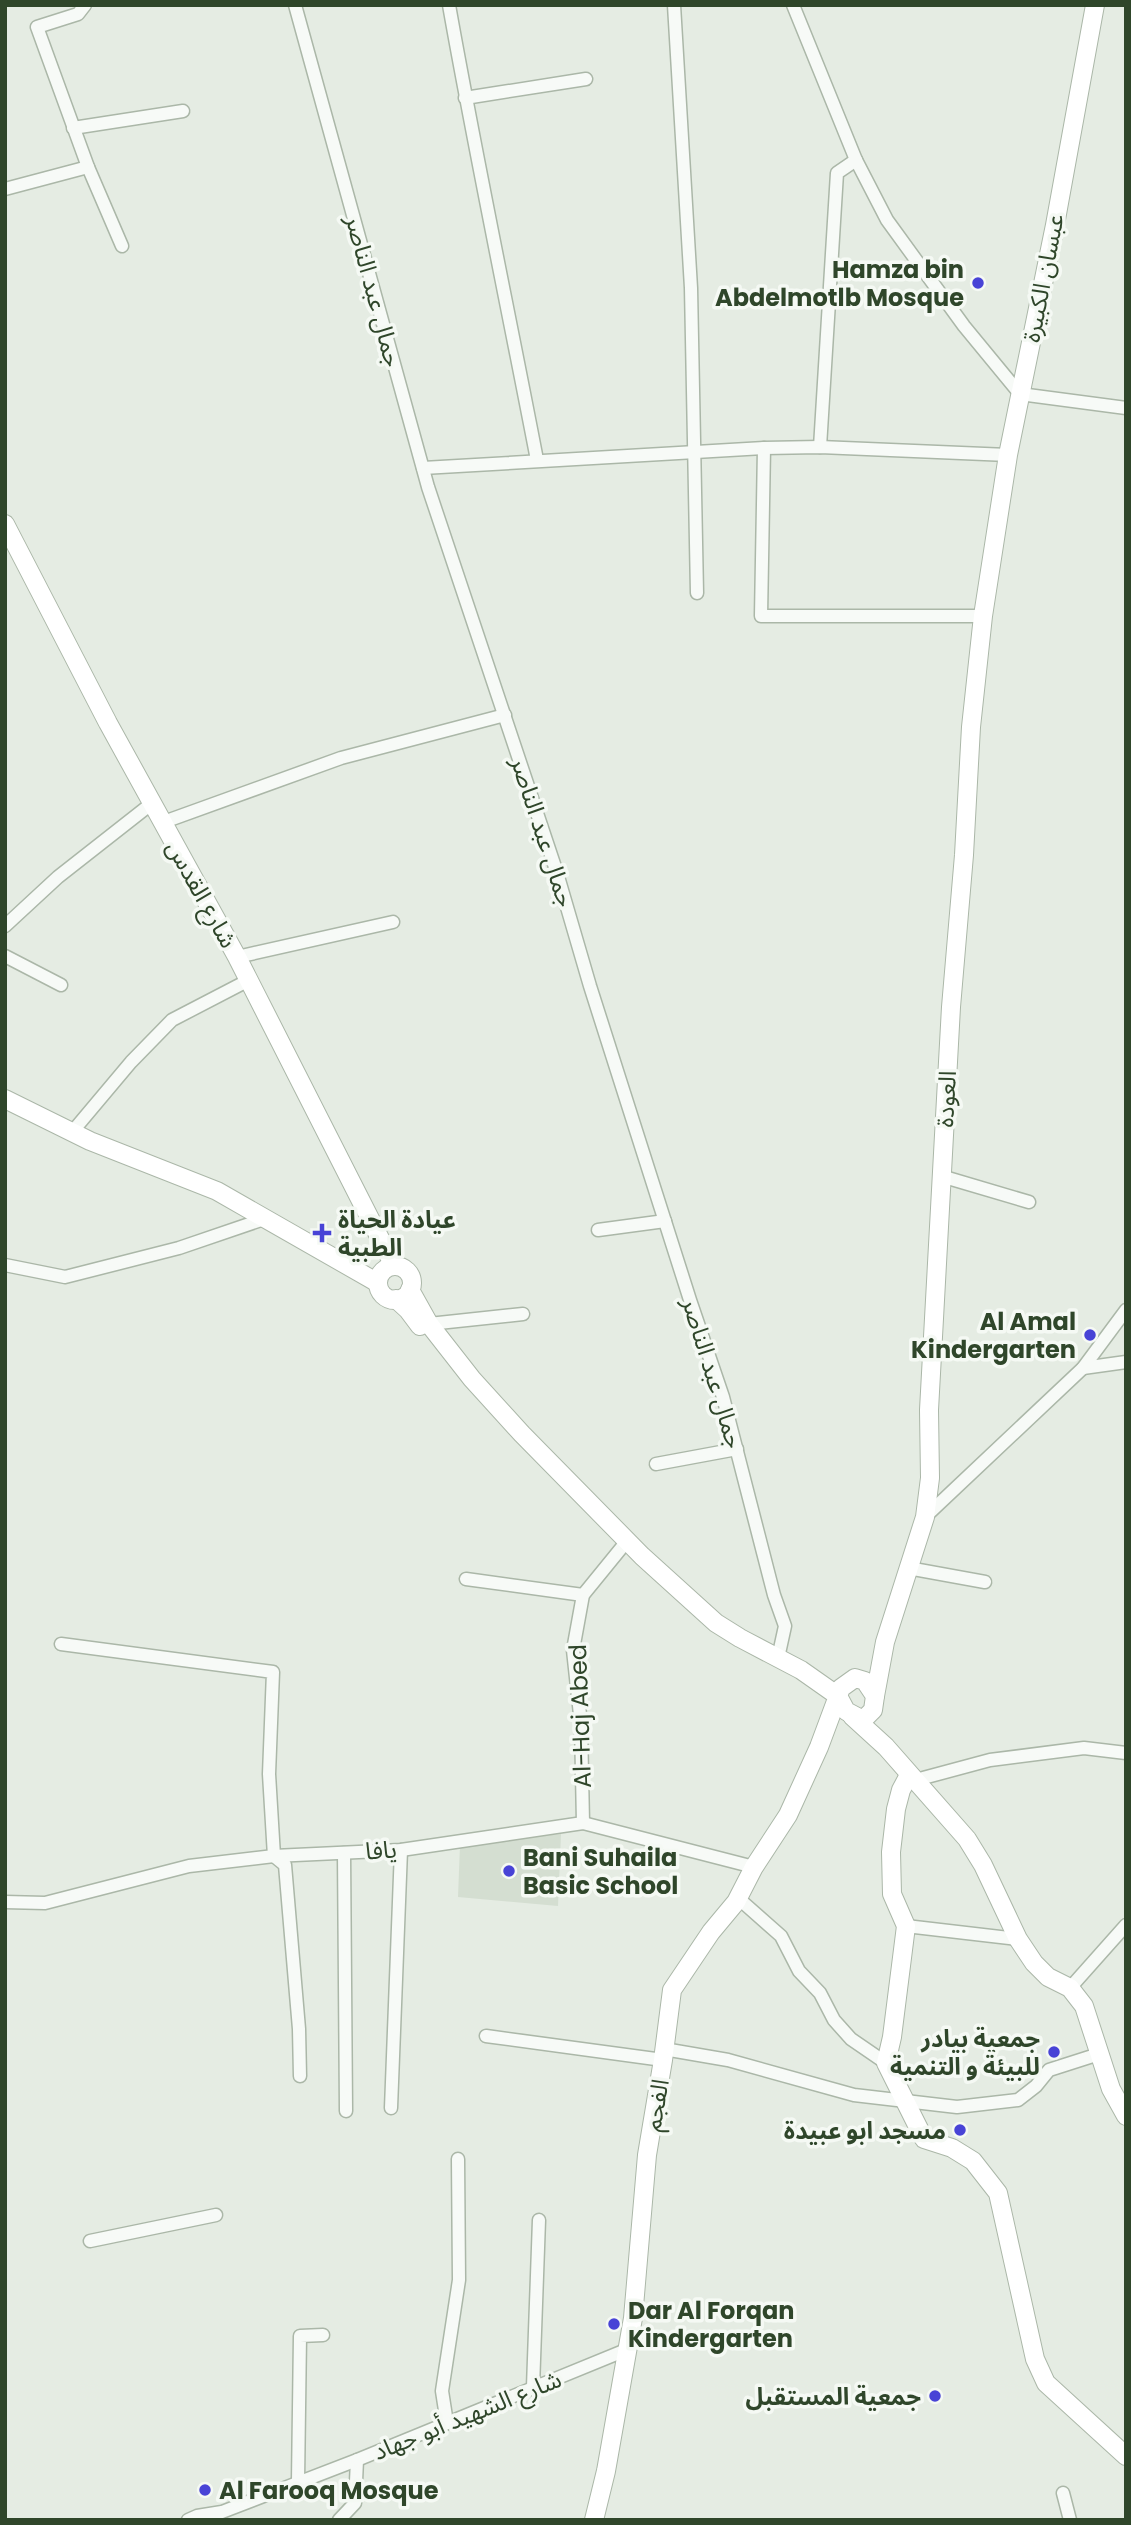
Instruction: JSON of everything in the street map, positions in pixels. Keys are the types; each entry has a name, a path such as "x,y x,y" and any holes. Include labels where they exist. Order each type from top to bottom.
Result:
{"main road":[{"name":"عبسان الكبيرة","path":"993,552 1008,455 1055,225 1095,5"},
{"name":"شارع القدس","path":"5,524 161,823 183,856 237,957 394,1266"},
{"name":"العودة","path":"886,1748 878,1730 876,1699 885,1642 925,1517 930,1478 929,1410 941,1176 971,727 993,552"},
{"path":"5,1099 90,1141 218,1191 378,1283 384,1296 403,1294"},
{"path":"378,1283 382,1271 394,1266 402,1267 410,1275 403,1294 408,1310 439,1352 510,1434 587,1514 642,1556 716,1623 811,1677 844,1686"},
{"path":"403,1294 472,1379 626,1543"},
{"name":"العودة","path":"844,1686 869,1664 885,1642"},
{"path":"826,1730 840,1715 851,1715 861,1720 870,1716 876,1699 865,1681 855,1678 844,1686"},
{"path":"844,1686 843,1707 956,1812 977,1839 1033,1950 1052,1971 1072,1984 1092,2005 1117,2083 1126,2100"},
{"name":"الفجم","path":"594,2520 606,2471 633,2318 647,2155 672,1990 711,1932 738,1898 754,1867 788,1815 844,1686"},
{"path":"911,1773 901,1790 896,1809 890,1869 892,1894 906,1926 892,2037 886,2063 924,2140 963,2153 985,2173 998,2193 1035,2359 1046,2383 1126,2456"},
{"path":"911,1773 967,1839 983,1864 1018,1939 1034,1963 1048,1977 1072,1984 1084,2006 1111,2089 1126,2116"}],"street":[{"path":"85,5 78,14 37,27 89,167 122,246"},
{"name":"جمال عبد الناصر","path":"295,5 423,468 557,873 590,985 723,1397 774,1595 785,1626 778,1658"},
{"path":"449,5 537,460"},
{"path":"674,5 691,288 697,593"},
{"path":"793,5 856,160 887,220 964,327 1020,394 1126,408"},
{"path":"465,98 586,79"},
{"path":"74,128 183,111"},
{"path":"820,447 837,173 856,160"},
{"path":"5,189 89,167"},
{"path":"423,468 764,448 820,447 1008,455"},
{"path":"764,448 761,616 983,616"},
{"path":"161,823 341,758 505,715"},
{"path":"5,926 58,877 151,804"},
{"path":"237,957 393,922"},
{"path":"5,956 61,985"},
{"path":"73,1131 131,1062 172,1020 249,981"},
{"path":"941,1176 1029,1202"},
{"path":"5,1265 65,1277 178,1248 264,1219"},
{"path":"598,1230 666,1222"},
{"path":"925,1517 1083,1368 1126,1310"},
{"path":"429,1324 523,1314"},
{"path":"1083,1368 1126,1362"},
{"path":"656,1464 737,1449"},
{"name":"Al-Haj Abed","path":"583,1822 581,1724 573,1650 583,1595 626,1543"},
{"path":"908,1568 985,1582"},
{"path":"466,1578 583,1595"},
{"path":"61,1644 273,1672 269,1774 274,1856 285,1865 299,2029 300,2076"},
{"path":"911,1773 990,1759 1084,1748 1126,1753"},
{"name":"يافا","path":"5,1902 44,1903 189,1866 274,1856 401,1850 583,1822 754,1867"},
{"path":"391,2108 401,1850"},
{"path":"344,1853 346,2111"},
{"path":"738,1898 781,1937 799,1970 820,1993 834,2020 851,2039 886,2063"},
{"path":"1072,1984 1126,1925"},
{"path":"906,1926 1018,1939"},
{"path":"485,2036 728,2060 855,2095 957,2106 1018,2099 1036,2086 1049,2070 1099,2054"},
{"path":"447,2423 442,2391 458,2280 458,2159"},
{"path":"90,2241 216,2215"},
{"path":"533,2387 539,2220"},
{"path":"298,2481 300,2336 323,2335"},
{"name":"شارع الشهيد أبو جهاد","path":"188,2520 222,2512 357,2460 626,2350"},
{"path":"339,2520 355,2503 357,2460"},
{"path":"1063,2493 1070,2520"}],"shaded area":[{"name":"Bani Suhaila Basic School","path":"561,1834 558,1906 458,1897 460,1845"}],"place":[{"name":"Hamza bin Abdelmotlb Mosque","path":"978,283"},
{"name":"عيادة الحياة الطبية","path":"322,1233"},
{"name":"Al Amal Kindergarten","path":"1090,1335"},
{"name":"Bani Suhaila Basic School","path":"509,1871"},
{"name":"جمعية بيادر للبيئة و التنمية","path":"1054,2052"},
{"name":"مسجد ابو عبيدة","path":"960,2130"},
{"name":"Dar Al Forqan Kindergarten","path":"614,2324"},
{"name":"جمعية المستقبل","path":"935,2396"},
{"name":"Al Farooq Mosque","path":"205,2490"}]}
